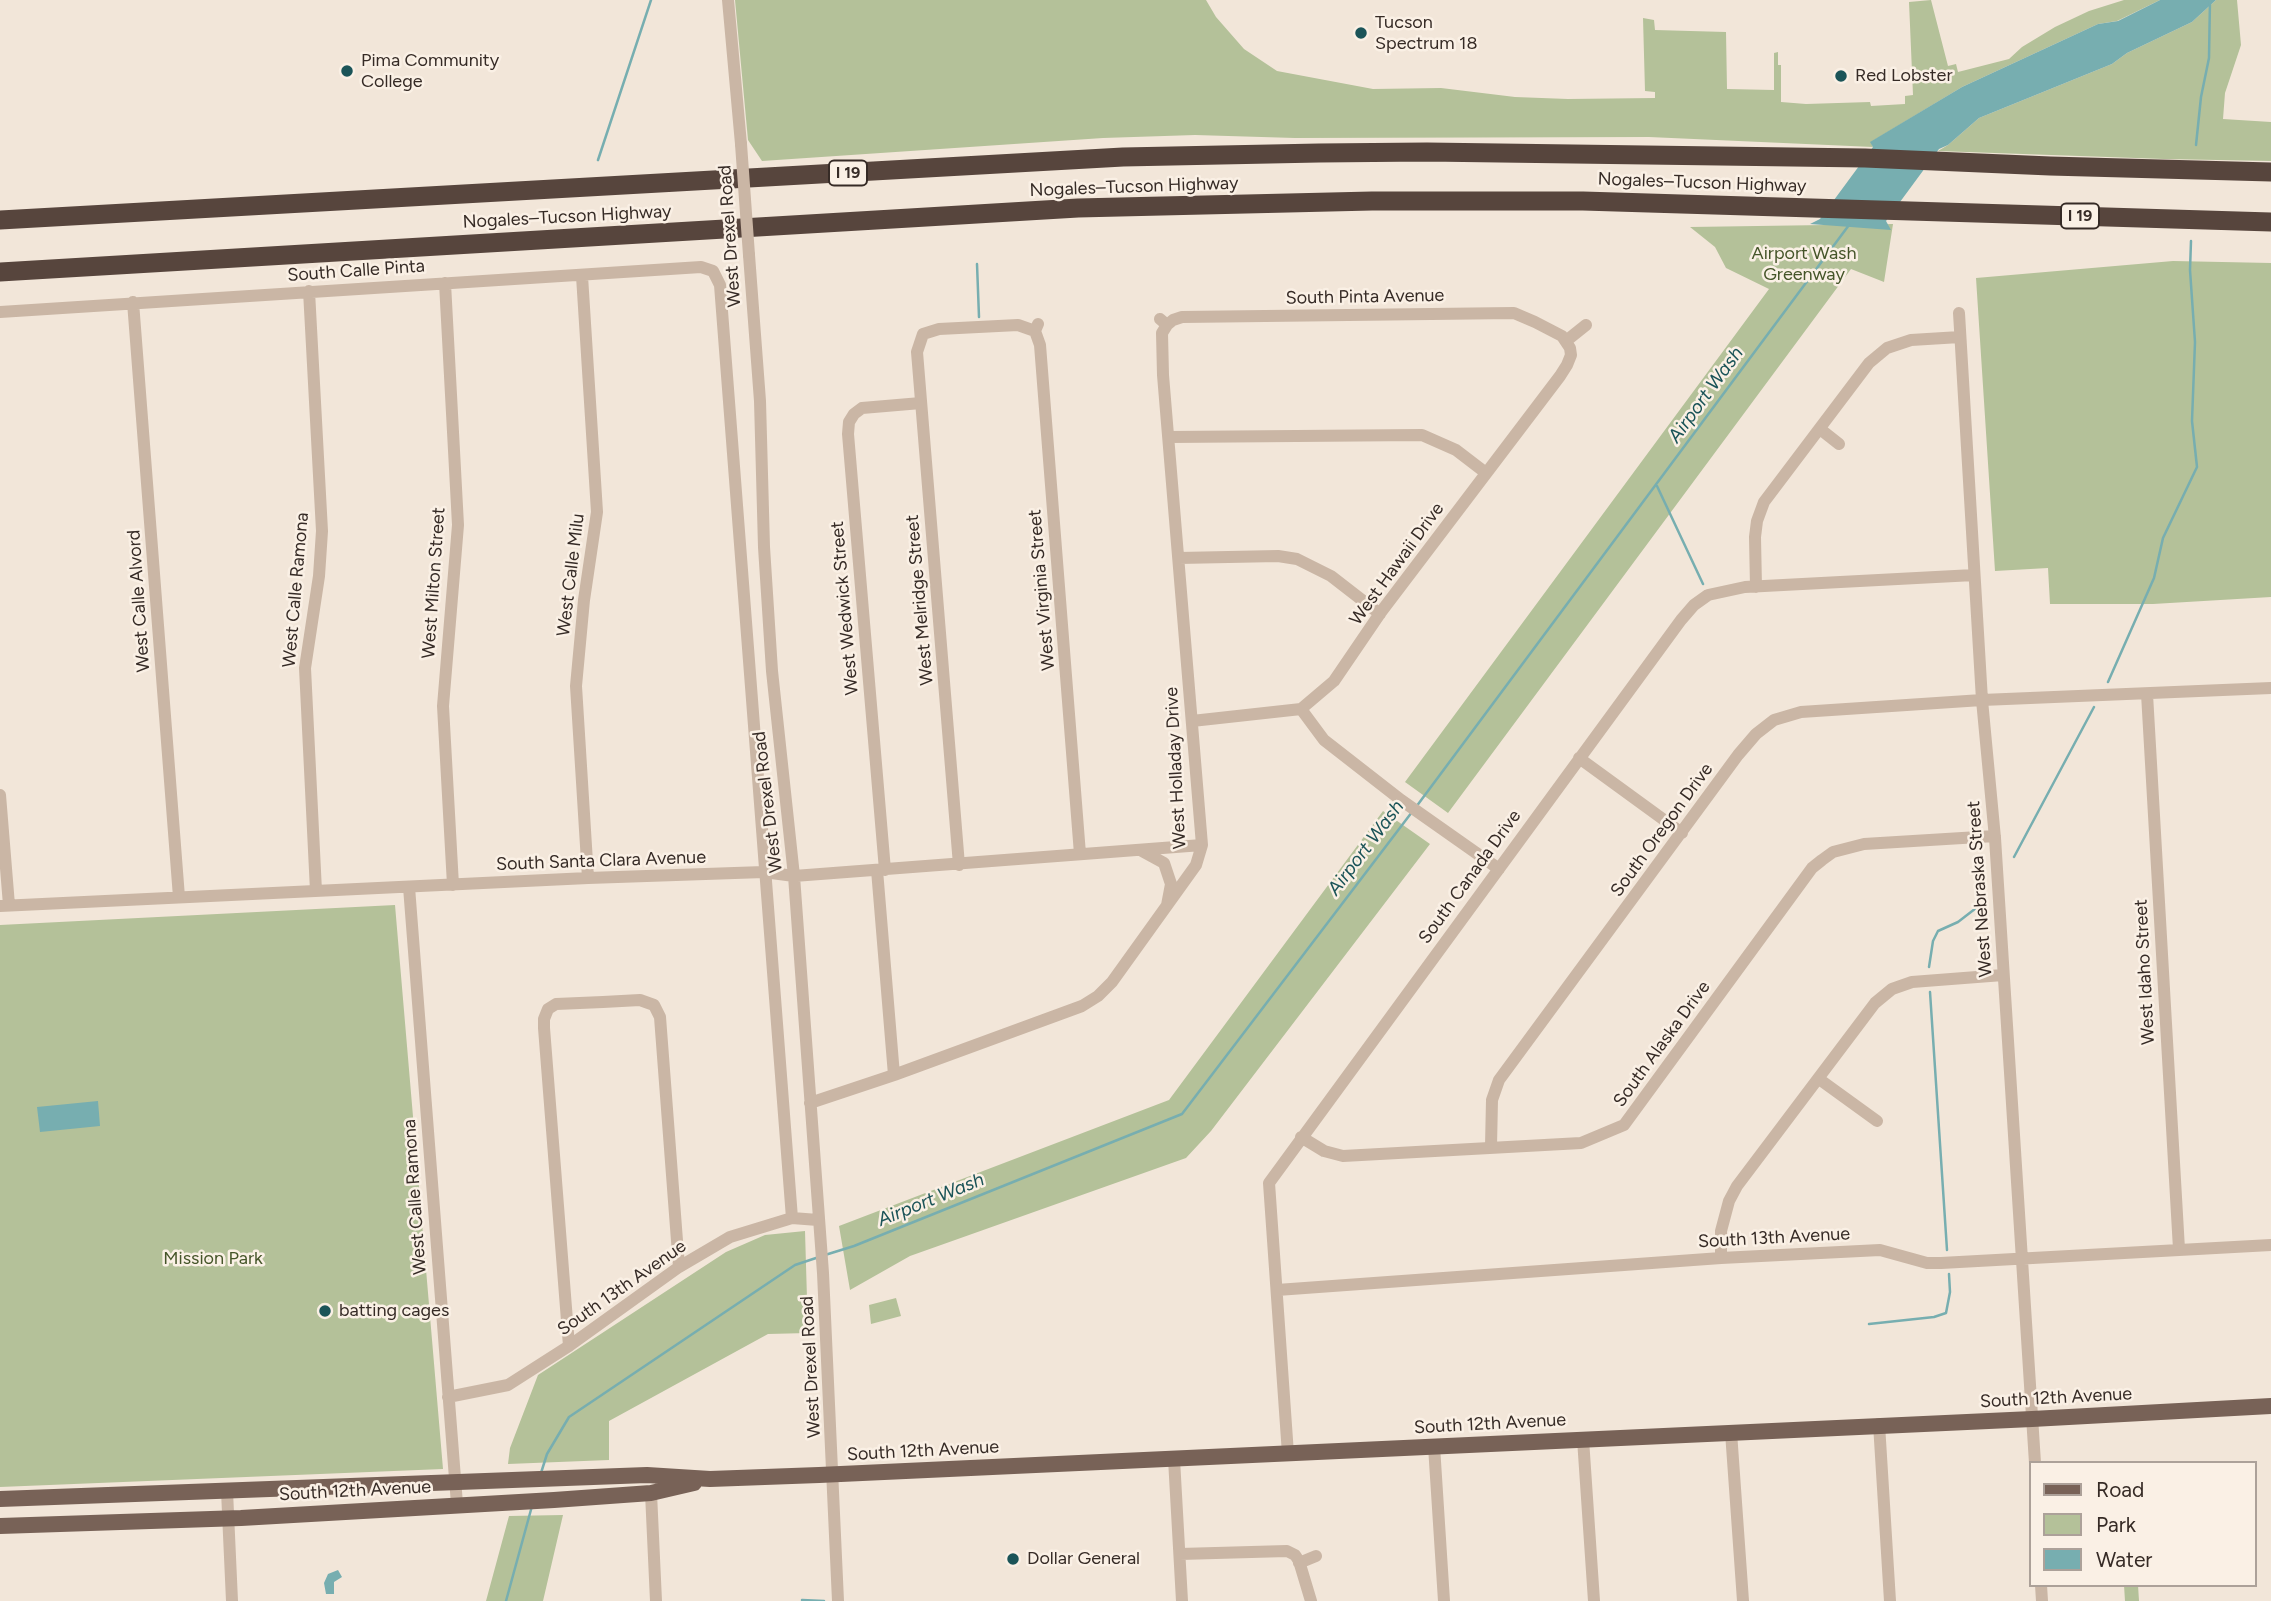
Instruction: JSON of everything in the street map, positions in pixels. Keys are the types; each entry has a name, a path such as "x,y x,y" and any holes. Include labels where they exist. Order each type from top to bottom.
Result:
{"highway":[{"name":"Nogales–Tucson Highway","path":"0,220 1123,157 1427,152 1865,158 2271,171"},
{"name":"Nogales–Tucson Highway","path":"0,272 1077,208 1372,201 1517,201 1828,208 2269,222"}],"main road":[{"name":"South 12th Avenue","path":"0,1499 646,1475 710,1479 834,1474 2271,1406"},
{"name":"South 12th Avenue","path":"0,1527 229,1518 554,1500 651,1493 710,1479"}],"street":[{"name":"West Drexel Road","path":"728,0 760,401 764,547 772,671 794,876 823,1273 838,1601"},
{"name":"South Calle Pinta","path":"0,312 701,267 713,271"},
{"name":"West Drexel Road","path":"713,271 720,285 792,1217"},
{"name":"West Calle Milu","path":"582,276 597,512 584,600 576,686 588,878"},
{"name":"West Milton Street","path":"445,283 458,525 443,706 453,885"},
{"name":"West Calle Ramona","path":"309,291 322,531 319,576 305,668 316,891"},
{"name":"West Calle Alvord","path":"133,302 179,897"},
{"name":"South Pinta Avenue","path":"1164,322 1182,317 1514,313 1551,329 1567,342"},
{"name":"West Nebraska Street","path":"1959,313 1982,700 1995,836 2035,1461"},
{"name":"West Holladay Drive","path":"810,1103 1082,1006 1098,996 1112,982 1192,874 1202,845 1161,342 1164,322"},
{"name":"West Virginia Street","path":"918,331 1018,325 1036,328 1041,359 1080,854"},
{"path":"1567,342 1586,325"},
{"name":"West Melridge Street","path":"918,331 917,352 959,865"},
{"path":"1756,587 1755,537 1764,502 1869,363 1887,348 1911,340 1960,337"},
{"name":"West Hawaii Drive","path":"1301,709 1334,681 1380,614 1567,365 1571,355 1567,342"},
{"name":"West Wedwick Street","path":"894,1075 848,434 849,410 921,403"},
{"path":"1820,429 1839,444"},
{"path":"1170,437 1422,435 1456,450 1486,473"},
{"path":"1179,558 1278,556 1297,559 1331,576 1380,614"},
{"name":"South Canada Drive","path":"1288,1454 1269,1183 1694,605 1708,596 1756,587 1974,575"},
{"name":"South Oregon Drive","path":"1491,1146 1492,1100 1499,1080 1738,755 1756,734 1774,720 1801,712 1982,700 2271,688"},
{"name":"West Idaho Street","path":"2147,694 2179,1249"},
{"path":"1192,721 1301,709 1324,740 1401,800 1499,869"},
{"path":"1579,758 1682,833"},
{"path":"0,795 5,906"},
{"name":"South Alaska Drive","path":"1301,1137 1325,1151 1343,1156 1581,1143 1624,1125 1812,869 1833,852 1864,844 1995,836"},
{"name":"South Santa Clara Avenue","path":"5,906 588,878 764,872 794,876 1202,845"},
{"path":"1138,849 1164,863 1171,884 1167,908"},
{"name":"West Calle Ramona","path":"409,887 457,1504"},
{"path":"1721,1258 1721,1231 1729,1201 1737,1186 1875,1003 1892,989 1923,981 2003,975"},
{"path":"654,1005 663,994"},
{"path":"569,1346 543,1005 628,1001 645,1001 654,1005 660,1017 679,1267"},
{"path":"1819,1079 1877,1121"},
{"name":"South 13th Avenue","path":"448,1397 508,1385 569,1346 679,1267 730,1237 792,1217 818,1220"},
{"name":"South 13th Avenue","path":"1277,1290 1721,1258 1880,1250 1927,1264 2271,1245"},
{"path":"1879,1424 1890,1601"},
{"path":"1731,1432 1743,1601"},
{"path":"1583,1439 1594,1601"},
{"path":"1434,1446 1444,1601"},
{"path":"1174,1459 1182,1601"},
{"path":"227,1491 232,1601"},
{"path":"651,1493 656,1601"},
{"path":"1180,1554 1280,1549 1297,1559 1316,1556"},
{"path":"1297,1559 1311,1601"}],"green space":[{"path":"735,0 1206,0 1216,17 1244,49 1277,71 1373,89 1441,88 1515,97 1568,99 1655,98 1655,92 1645,91 1643,18 1654,20 1655,30 1726,32 1727,89 1774,90 1774,53 1778,52 1778,65 1781,65 1781,102 1870,102 1871,106 1905,104 1905,96 1913,95 1909,2 1931,0 1948,66 1956,64 1958,72 2009,59 2022,47 2055,27 2089,11 2124,0 2160,0 2117,21 2098,24 1962,87 1871,142 1873,147 1649,137 1295,138 1195,135 1103,138 762,161 748,140"},
{"path":"2216,0 2237,0 2241,45 2225,93 2223,119 2271,122 2271,161 1938,151 1979,118 2112,64 2127,53 2192,22"},
{"name":"Airport Wash Greenway","path":"1893,224 1884,282 1851,269 1448,813 1405,782 1769,289 1726,268 1715,247 1690,227"},
{"path":"2173,261 2271,263 2271,597 2153,604 2050,604 2048,568 1995,571 1976,278"},
{"path":"1383,811 1430,844 1211,1131 1186,1158 910,1256 850,1290 839,1226 1169,1100"},
{"name":"Mission Park","path":"395,905 443,1469 0,1487 0,925"},
{"path":"805,1231 808,1333 768,1334 609,1421 609,1460 508,1464 510,1448 538,1375 726,1252 765,1235"},
{"path":"896,1298 901,1316 871,1324 869,1305"},
{"path":"563,1515 543,1601 486,1601 509,1516"},
{"path":"2124,1587 2138,1587 2139,1601 2125,1601"}],"water":[{"path":"2160,0 2216,0 2192,22 2127,53 2112,64 1979,118 1948,145 1939,149 1886,221 1891,230 1810,224 1820,219 1873,147 1870,142 1962,87 2098,24 2118,21"},
{"path":"98,1101 100,1126 40,1132 37,1107"},
{"path":"338,1570 342,1577 334,1582 334,1594 326,1594 324,1583 328,1574"}],"waterway":[{"path":"598,160 651,0"},
{"path":"2196,145 2201,97 2209,58 2210,0"},
{"name":"Airport Wash","path":"1416,807 1849,225"},
{"path":"2108,682 2154,578 2163,538 2197,467 2192,421 2195,342 2190,270 2191,241"},
{"path":"977,264 979,317"},
{"path":"1657,486 1703,584"},
{"path":"2014,857 2094,707"},
{"name":"Airport Wash","path":"825,1255 854,1246 1182,1114 1412,812"},
{"path":"1929,967 1933,941 1938,931 1958,922 1980,905"},
{"path":"1930,992 1947,1250"},
{"name":"Airport Wash","path":"541,1473 547,1454 569,1417 795,1265 819,1257"},
{"path":"1869,1324 1934,1317 1946,1313 1950,1292 1949,1274"},
{"name":"Airport Wash","path":"506,1601 532,1506"},
{"path":"802,1600 824,1601"}],"place":[{"name":"Tucson Spectrum 18","path":"1361,33"},
{"name":"Pima Community College","path":"347,71"},
{"name":"Red Lobster","path":"1841,76"},
{"name":"batting cages","path":"325,1311"},
{"name":"Dollar General","path":"1013,1559"}]}
